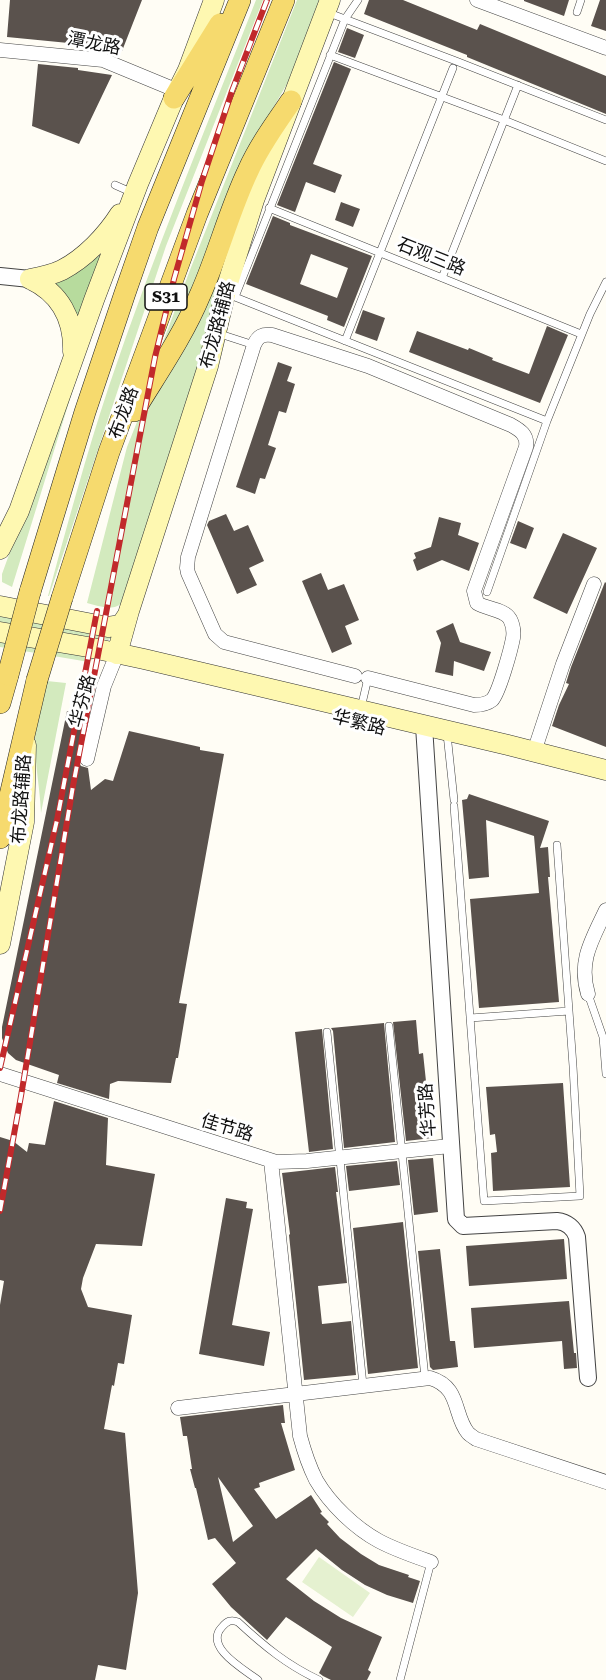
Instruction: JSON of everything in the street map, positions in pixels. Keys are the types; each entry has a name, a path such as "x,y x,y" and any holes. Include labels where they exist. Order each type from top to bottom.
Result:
{"main road":[{"path":"30,279 62,270 87,253 115,222 129,187 188,70 214,0"},
{"path":"176,94 234,0"},
{"name":"布龙路","path":"0,703 30,592 85,412 125,293 148,227 240,0"},
{"name":"布龙路","path":"0,838 37,680 109,452 197,214 284,0"},
{"name":"布龙路辅路","path":"117,654 208,366 227,286 254,200 328,6"},
{"path":"109,452 190,318 248,171 260,147 291,100"},
{"path":"0,549 19,511 72,364 129,187"},
{"path":"30,279 44,285 52,292 65,312 73,336 72,364"},
{"path":"0,606 108,627 121,625 128,616"},
{"name":"华繁路","path":"0,632 88,646 144,659 360,710 424,732"},
{"name":"华繁路","path":"117,654 140,670 448,737 534,752 606,770"},
{"name":"布龙路辅路","path":"0,944 24,822 27,724"},
{"name":"华繁路","path":"448,737 606,784"}],"street":[{"path":"477,0 606,48"},
{"name":"潭龙路","path":"0,50 103,60 176,94"},
{"path":"0,276 30,279"},
{"path":"261,335 272,335 358,362 511,425 521,431 527,442 474,591 477,603 504,613 512,626 512,640 496,695 487,703 474,705 361,677 224,642 215,634 188,573 188,557 254,345 261,335"},
{"path":"534,752 563,664 594,584"},
{"name":"华芬路","path":"87,759 104,686 117,654"},
{"name":"华芳路","path":"424,732 455,1214 463,1226 557,1221 568,1224 575,1232 588,1378"},
{"path":"588,994 584,970 585,957 606,910"},
{"name":"佳节路","path":"0,1074 280,1163 450,1146"},
{"path":"271,1161 300,1436 307,1458 317,1480 350,1521 363,1532 380,1541 425,1558"},
{"path":"178,1408 425,1378 435,1380 448,1389 468,1433 476,1439 606,1482"}],"lane":[{"path":"358,0 345,18 235,297 547,421"},
{"path":"577,12 581,0"},
{"path":"328,6 345,18 606,120"},
{"path":"330,55 606,161"},
{"path":"345,341 453,68"},
{"path":"442,278 518,85"},
{"name":"石观三路","path":"269,208 581,334"},
{"path":"487,591 547,421 581,334 606,282"},
{"path":"215,332 254,345"},
{"path":"360,710 361,677"},
{"path":"448,737 484,1201 580,1196 557,845"},
{"path":"588,994 603,1037 606,1074"},
{"path":"470,1018 569,1011"},
{"path":"389,1026 425,1378"},
{"path":"327,1032 363,1385"},
{"path":"400,1680 425,1558"},
{"path":"258,1680 226,1656 219,1646 217,1640 219,1631 228,1622 236,1621 266,1648 319,1680"}],"green space":[{"path":"256,0 263,0 166,246 48,596 92,438 126,337 180,192"},
{"path":"297,0 322,0 291,77 266,120 199,285 150,377 190,270"},
{"path":"175,118 90,334 12,587 2,582 2,574 98,309"},
{"path":"247,187 205,357 123,602 111,608 87,603 127,447 141,412"},
{"path":"103,253 76,328 48,284 79,271"},
{"path":"0,615 112,635 112,638 108,640 0,623"},
{"path":"0,640 92,656 93,659 89,662 0,647"},
{"path":"47,681 66,683 41,813 35,734"},
{"path":"319,1557 370,1593 353,1617 302,1582"}],"building":[{"path":"10,0 142,0 122,51 90,38 89,45 7,37"},
{"path":"369,0 403,0 477,30 480,24 606,76 606,114 364,14"},
{"path":"524,0 569,0 564,16"},
{"path":"600,0 606,0 606,31 591,26"},
{"path":"347,28 364,35 355,58 338,52"},
{"path":"334,62 351,69 313,164 342,175 335,193 306,182 295,212 277,205"},
{"path":"38,64 78,68 78,70 112,75 79,144 32,126"},
{"path":"341,202 360,209 353,227 335,220"},
{"path":"273,216 290,225 372,256 344,327 327,320 328,316 246,284","holes":["311,254 348,268 337,298 300,284"]},
{"path":"363,310 385,318 377,341 355,333"},
{"path":"547,326 568,335 540,403 409,352 417,331 468,350 469,348 493,358 492,360 529,374"},
{"path":"278,362 292,367 287,381 295,384 286,413 279,411 268,445 276,448 265,479 260,478 255,494 236,487"},
{"path":"226,514 234,531 248,525 264,561 249,568 257,585 237,594 207,525 209,521"},
{"path":"439,517 461,523 458,535 479,543 469,571 442,560 417,571 413,560 416,558 414,553 431,547"},
{"path":"518,521 534,528 526,549 510,543"},
{"path":"563,533 597,548 567,614 533,598"},
{"path":"321,573 328,590 344,584 359,620 345,626 352,644 332,653 302,581"},
{"path":"605,582 606,747 552,726 569,684 566,683 571,667"},
{"path":"453,623 460,642 491,652 484,671 454,661 453,676 435,672 441,643 436,631"},
{"path":"67,711 88,715 78,761 81,766 88,768 91,790 105,779 113,781 129,731 224,754 179,1003 187,1004 178,1058 176,1058 171,1083 118,1081 110,1084 109,1099 57,1083 59,1075 16,1060 8,1053 2,1038 2,1027"},
{"path":"469,794 549,821 540,848 548,847 550,877 548,877 559,1002 479,1008 470,899 539,893 534,836 486,820 489,877 469,879 462,800 467,799"},
{"path":"416,1020 419,1054 423,1053 432,1138 406,1141 393,1022"},
{"path":"384,1023 395,1142 344,1148 331,1028"},
{"path":"322,1029 333,1149 309,1152 295,1032"},
{"path":"563,1083 570,1187 493,1191 491,1153 497,1152 495,1134 490,1135 486,1087"},
{"path":"54,1101 108,1118 106,1165 155,1174 142,1246 96,1244 81,1289 88,1307 132,1315 124,1364 118,1363 104,1429 125,1433 138,1593 126,1670 98,1665 95,1680 0,1680 0,1305 4,1281 0,1280 0,1137 13,1141 27,1152 29,1143 45,1145"},
{"path":"433,1158 438,1212 414,1215 408,1160"},
{"path":"397,1161 400,1185 349,1191 346,1166"},
{"path":"335,1167 347,1283 318,1286 322,1324 351,1321 356,1375 304,1380 282,1173"},
{"path":"226,1198 247,1202 246,1208 253,1209 232,1325 270,1332 264,1366 199,1354"},
{"path":"403,1222 418,1368 368,1374 353,1228"},
{"path":"564,1239 567,1279 469,1286 466,1246"},
{"path":"440,1249 450,1341 455,1341 458,1367 433,1370 430,1367 418,1251"},
{"path":"569,1301 577,1368 564,1369 562,1341 474,1348 471,1308"},
{"path":"283,1405 285,1423 281,1423 295,1470 259,1483 260,1487 254,1489 276,1519 311,1495 322,1512 320,1513 329,1522 327,1524 340,1538 379,1565 420,1581 413,1603 387,1595 365,1585 316,1549 286,1579 341,1618 382,1637 368,1670 371,1672 367,1680 331,1680 323,1676 319,1673 332,1647 286,1617 267,1640 231,1607 212,1584 236,1563 215,1538 208,1540 190,1469 192,1469 187,1436 183,1436 180,1417","holes":["218,1477 253,1526 233,1542"]}],"railway":[{"path":"0,1211 73,786 155,357 202,181 232,91 267,0"},
{"path":"0,1068 57,820 97,611"}]}
